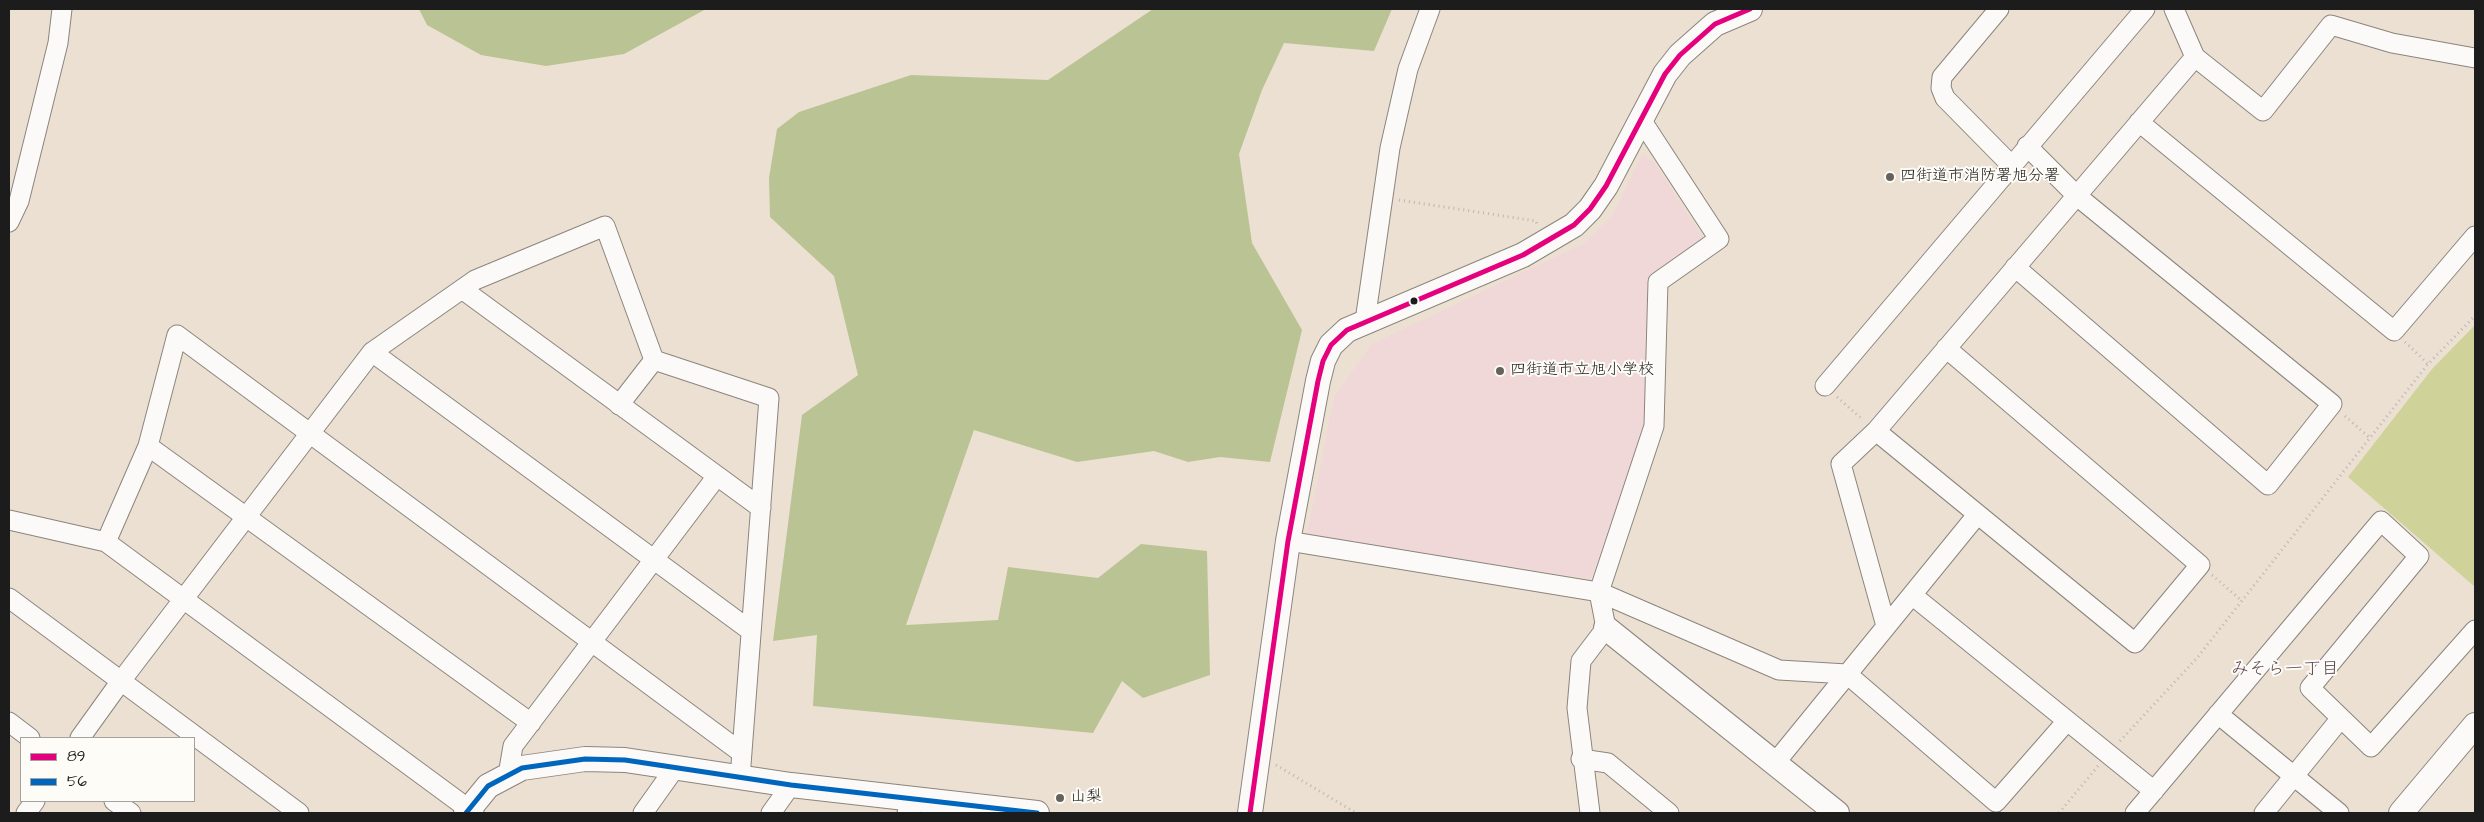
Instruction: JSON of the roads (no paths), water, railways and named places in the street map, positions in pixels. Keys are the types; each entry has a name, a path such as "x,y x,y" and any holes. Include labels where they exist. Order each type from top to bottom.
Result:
{"street":[{"path":"9,222 19,201 58,43 62,9"},
{"path":"1365,321 1390,148 1408,69 1430,9"},
{"path":"1999,9 1942,76 1941,88 1945,98 2012,165"},
{"path":"1825,386 2145,9"},
{"path":"2174,9 2195,57 2263,111 2331,25 2392,43 2475,58"},
{"path":"1250,813 1288,541 1323,361 1331,345 1347,330 1365,321 1523,255 1574,224 1590,209 1606,186 1640,118 1665,74 1680,55 1715,24 1741,10"},
{"path":"1886,626 1841,464 1876,431 2195,57"},
{"path":"1640,118 1719,239 1658,282 1654,426 1599,592 1606,628 1775,762 1835,813"},
{"path":"2139,122 2394,331 2475,236"},
{"path":"2015,267 2268,485 2332,404 2076,196 2027,146"},
{"path":"81,737 183,599 372,352 475,280 606,226 654,360"},
{"path":"462,289 761,508"},
{"path":"106,542 148,446 177,335 742,753"},
{"path":"1876,431 2135,643 2200,565 1946,348"},
{"path":"372,352 751,630"},
{"path":"619,405 654,360"},
{"path":"654,360 769,398 740,778"},
{"path":"148,446 530,723"},
{"path":"508,775 513,746 717,476"},
{"path":"1775,762 1977,515"},
{"path":"9,520 106,542 470,812 488,786 522,768 585,759 625,760 791,785 912,806 1031,813"},
{"path":"2135,813 2381,520 2419,556 2310,688 2371,747 2475,630"},
{"path":"1288,541 1599,592 1779,670 1847,674 1996,802 2067,721"},
{"path":"1912,595 2154,791"},
{"path":"9,598 299,813"},
{"path":"1590,813 1581,759 1577,708 1581,661 1606,628"},
{"path":"2218,714 2339,813"},
{"path":"2264,813 2341,718"},
{"path":"9,722 29,737"},
{"path":"2401,813 2475,725"},
{"path":"1581,759 1608,763 1669,813"},
{"path":"643,813 675,768"},
{"path":"771,813 791,785"},
{"path":"26,813 34,802"},
{"path":"115,802 131,813"}],"place":[{"name":"四街道市消防署旭分署","path":"1890,177"},
{"name":"四街道市立旭小学校","path":"1500,371"},
{"name":"山梨","path":"1060,798"}],"district":[{"name":"みそら一丁目","path":"2285,670"}]}
